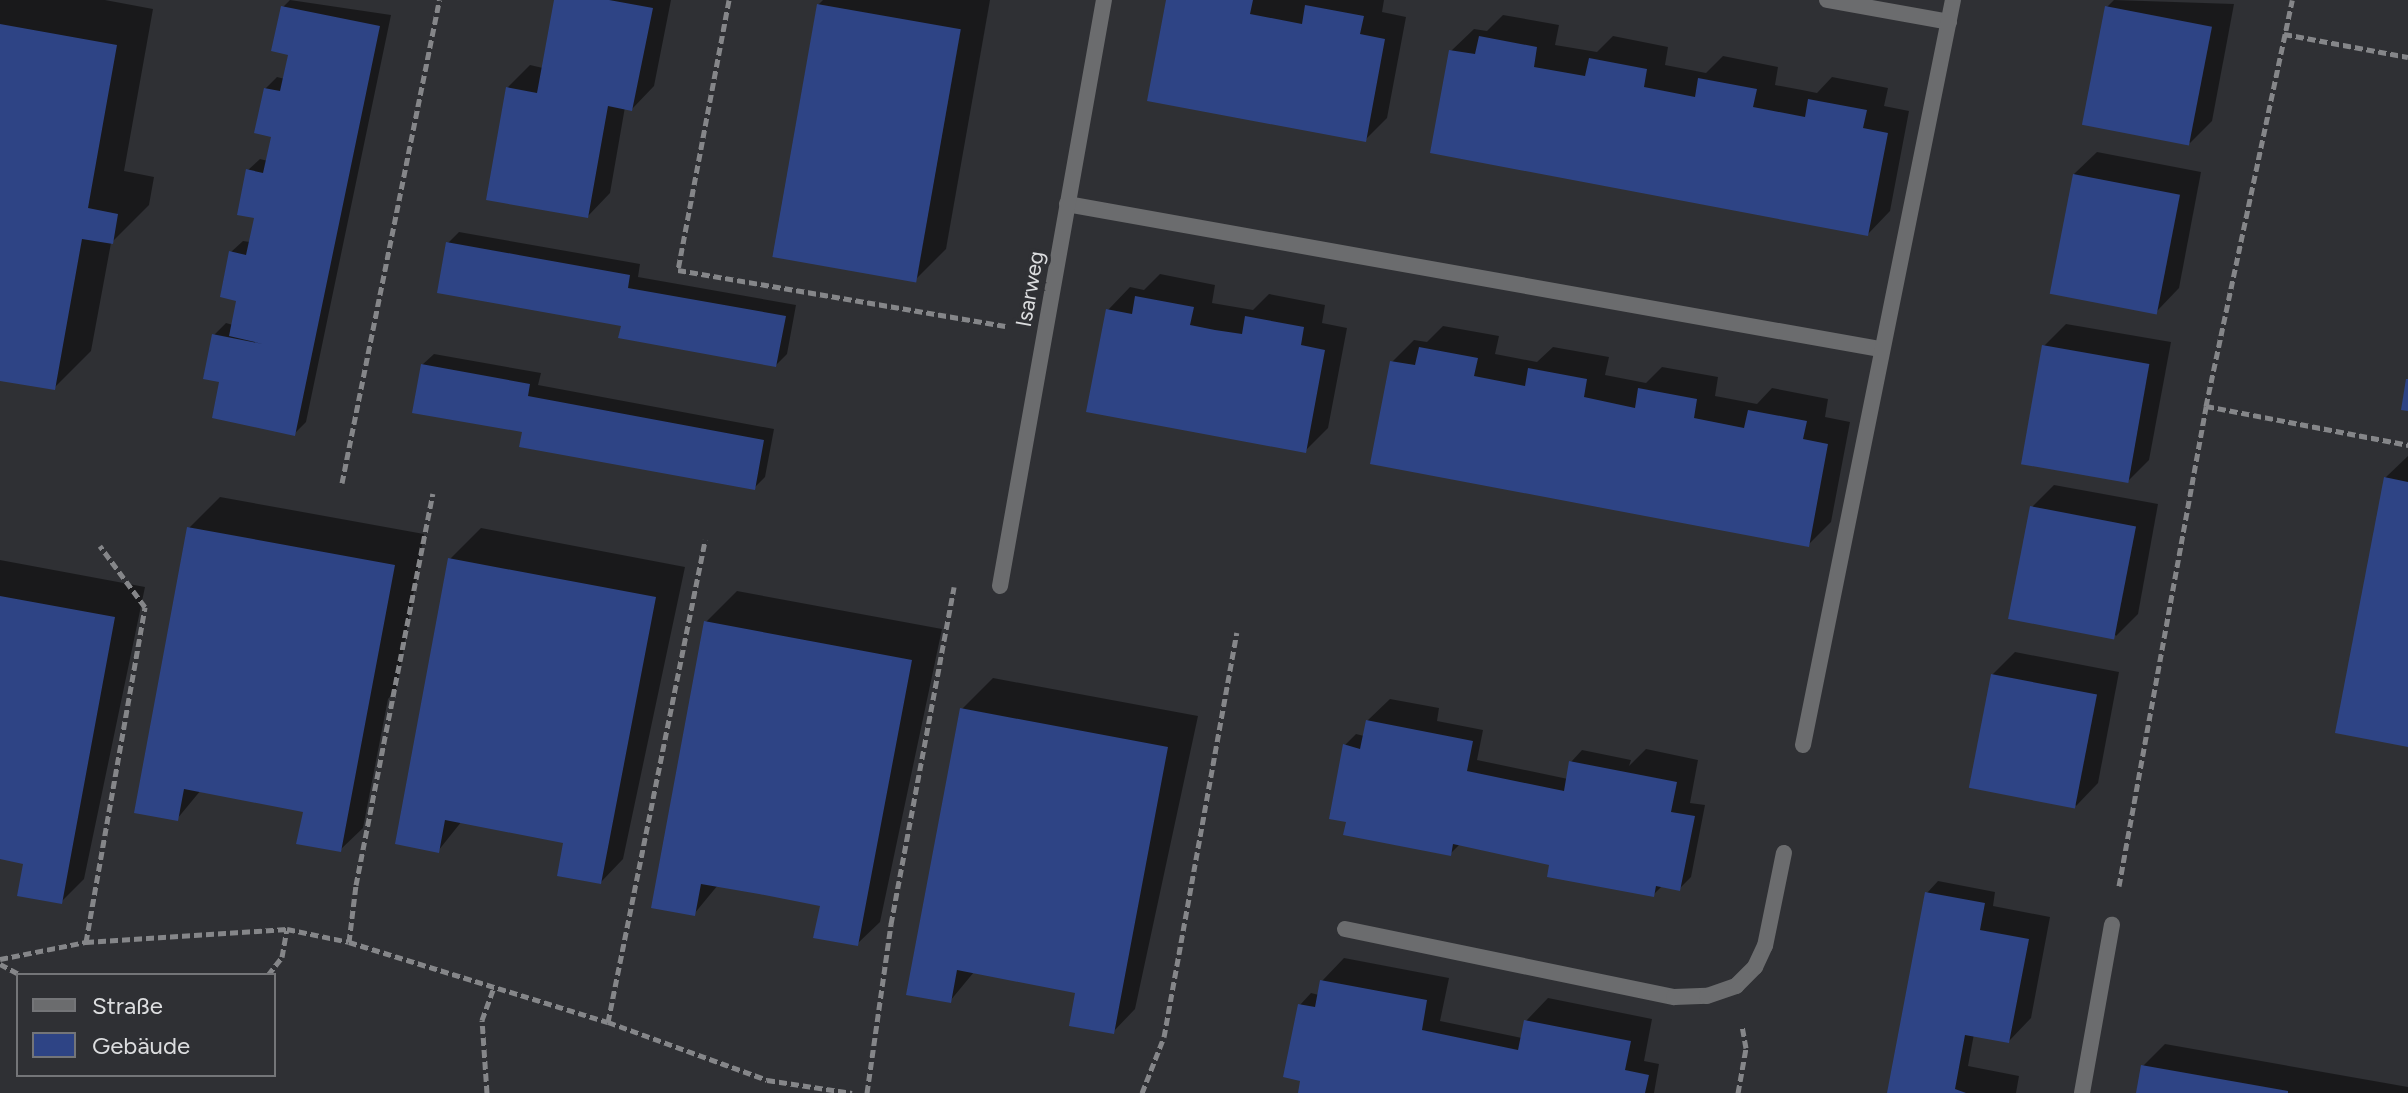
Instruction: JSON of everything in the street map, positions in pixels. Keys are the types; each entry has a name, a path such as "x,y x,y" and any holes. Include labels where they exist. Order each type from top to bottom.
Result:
{"street":[{"name":"Isarweg","path":"1000,586 1104,0"},
{"path":"1827,0 1949,22"},
{"path":"1803,745 1879,349 1953,0"},
{"path":"1067,204 1879,349"},
{"path":"1345,929 1674,997 1707,996 1736,986 1755,967 1765,946 1784,853"},
{"path":"2082,1093 2112,925"}],"path":[{"path":"342,483 439,0"},
{"path":"729,0 678,270 1045,333"},
{"path":"2112,925 2206,406 2292,0"},
{"path":"2284,34 2408,57"},
{"path":"2206,406 2408,445"},
{"path":"349,942 356,885 433,493"},
{"path":"608,1022 705,540"},
{"path":"86,942 145,607 100,546"},
{"path":"867,1093 891,924 954,587"},
{"path":"1142,1093 1164,1037 1237,633"},
{"path":"270,973 282,957 287,929"},
{"path":"0,961 86,942 287,929 349,942 608,1022 767,1080 852,1093"},
{"path":"0,961 18,973"},
{"path":"1736,986 1746,1048 1738,1093"},
{"path":"487,1093 482,1020 494,987"}],"building":[{"path":"554,0 609,0 653,8 632,111 608,106 588,218 486,200 506,87 537,93"},
{"path":"1166,0 1253,0 1250,14 1302,24 1305,5 1364,16 1360,34 1385,39 1366,142 1147,101"},
{"path":"817,4 961,29 916,282 772,257"},
{"path":"281,6 380,26 295,436 212,418 219,382 203,379 212,334 263,344 229,336 236,301 220,297 229,251 246,255 254,218 237,215 246,169 263,173 271,137 254,133 264,88 280,91 288,55 271,51"},
{"path":"2105,6 2212,27 2189,146 2082,125"},
{"path":"0,24 117,45 88,208 118,214 113,244 82,239 55,390 0,381"},
{"path":"1479,36 1537,47 1534,67 1585,76 1589,58 1647,69 1644,87 1695,97 1698,78 1757,89 1753,107 1805,117 1808,99 1867,110 1863,128 1888,133 1868,236 1430,153 1449,50 1475,54"},
{"path":"2073,174 2180,195 2157,315 2050,294"},
{"path":"446,242 630,275 628,288 786,316 776,367 618,338 621,326 437,293"},
{"path":"1135,296 1194,307 1190,325 1215,330 1242,334 1245,316 1304,327 1301,345 1325,350 1306,453 1086,412 1106,309 1132,314"},
{"path":"2042,345 2149,364 2128,483 2021,464"},
{"path":"1419,347 1478,358 1474,376 1525,386 1528,368 1587,379 1584,397 1635,408 1638,388 1697,399 1694,418 1744,428 1748,410 1807,421 1803,439 1828,444 1809,547 1370,464 1390,361 1415,365"},
{"path":"421,364 530,384 528,396 764,440 755,490 519,447 522,432 412,413"},
{"path":"2408,379 2408,411 2401,410"},
{"path":"2384,477 2408,482 2408,747 2335,733"},
{"path":"2030,506 2136,527 2114,639 2008,619"},
{"path":"187,527 395,565 341,852 296,844 303,812 184,789 178,821 134,813"},
{"path":"448,558 656,597 601,884 557,876 563,843 445,820 439,853 395,844"},
{"path":"0,596 115,617 62,904 17,896 23,864 0,859"},
{"path":"704,621 912,660 858,946 813,938 820,906 759,894 701,884 695,916 651,908"},
{"path":"1991,674 2097,695 2075,808 1969,788"},
{"path":"960,708 1168,747 1114,1034 1069,1026 1075,993 957,970 951,1003 906,995"},
{"path":"1366,720 1473,741 1467,771 1564,791 1569,761 1677,782 1671,812 1695,816 1680,891 1656,886 1654,897 1547,877 1549,865 1453,844 1451,856 1343,835 1346,822 1329,819 1343,744 1360,749"},
{"path":"1925,892 1985,903 1980,930 2029,939 2009,1043 1965,1035 1955,1089 1966,1093 1887,1093"},
{"path":"1320,980 1427,1000 1422,1030 1518,1050 1524,1020 1631,1041 1625,1070 1649,1075 1645,1093 1298,1093 1300,1081 1283,1077 1298,1004 1315,1007"},
{"path":"2141,1065 2288,1091 2288,1093 2136,1093"}]}
